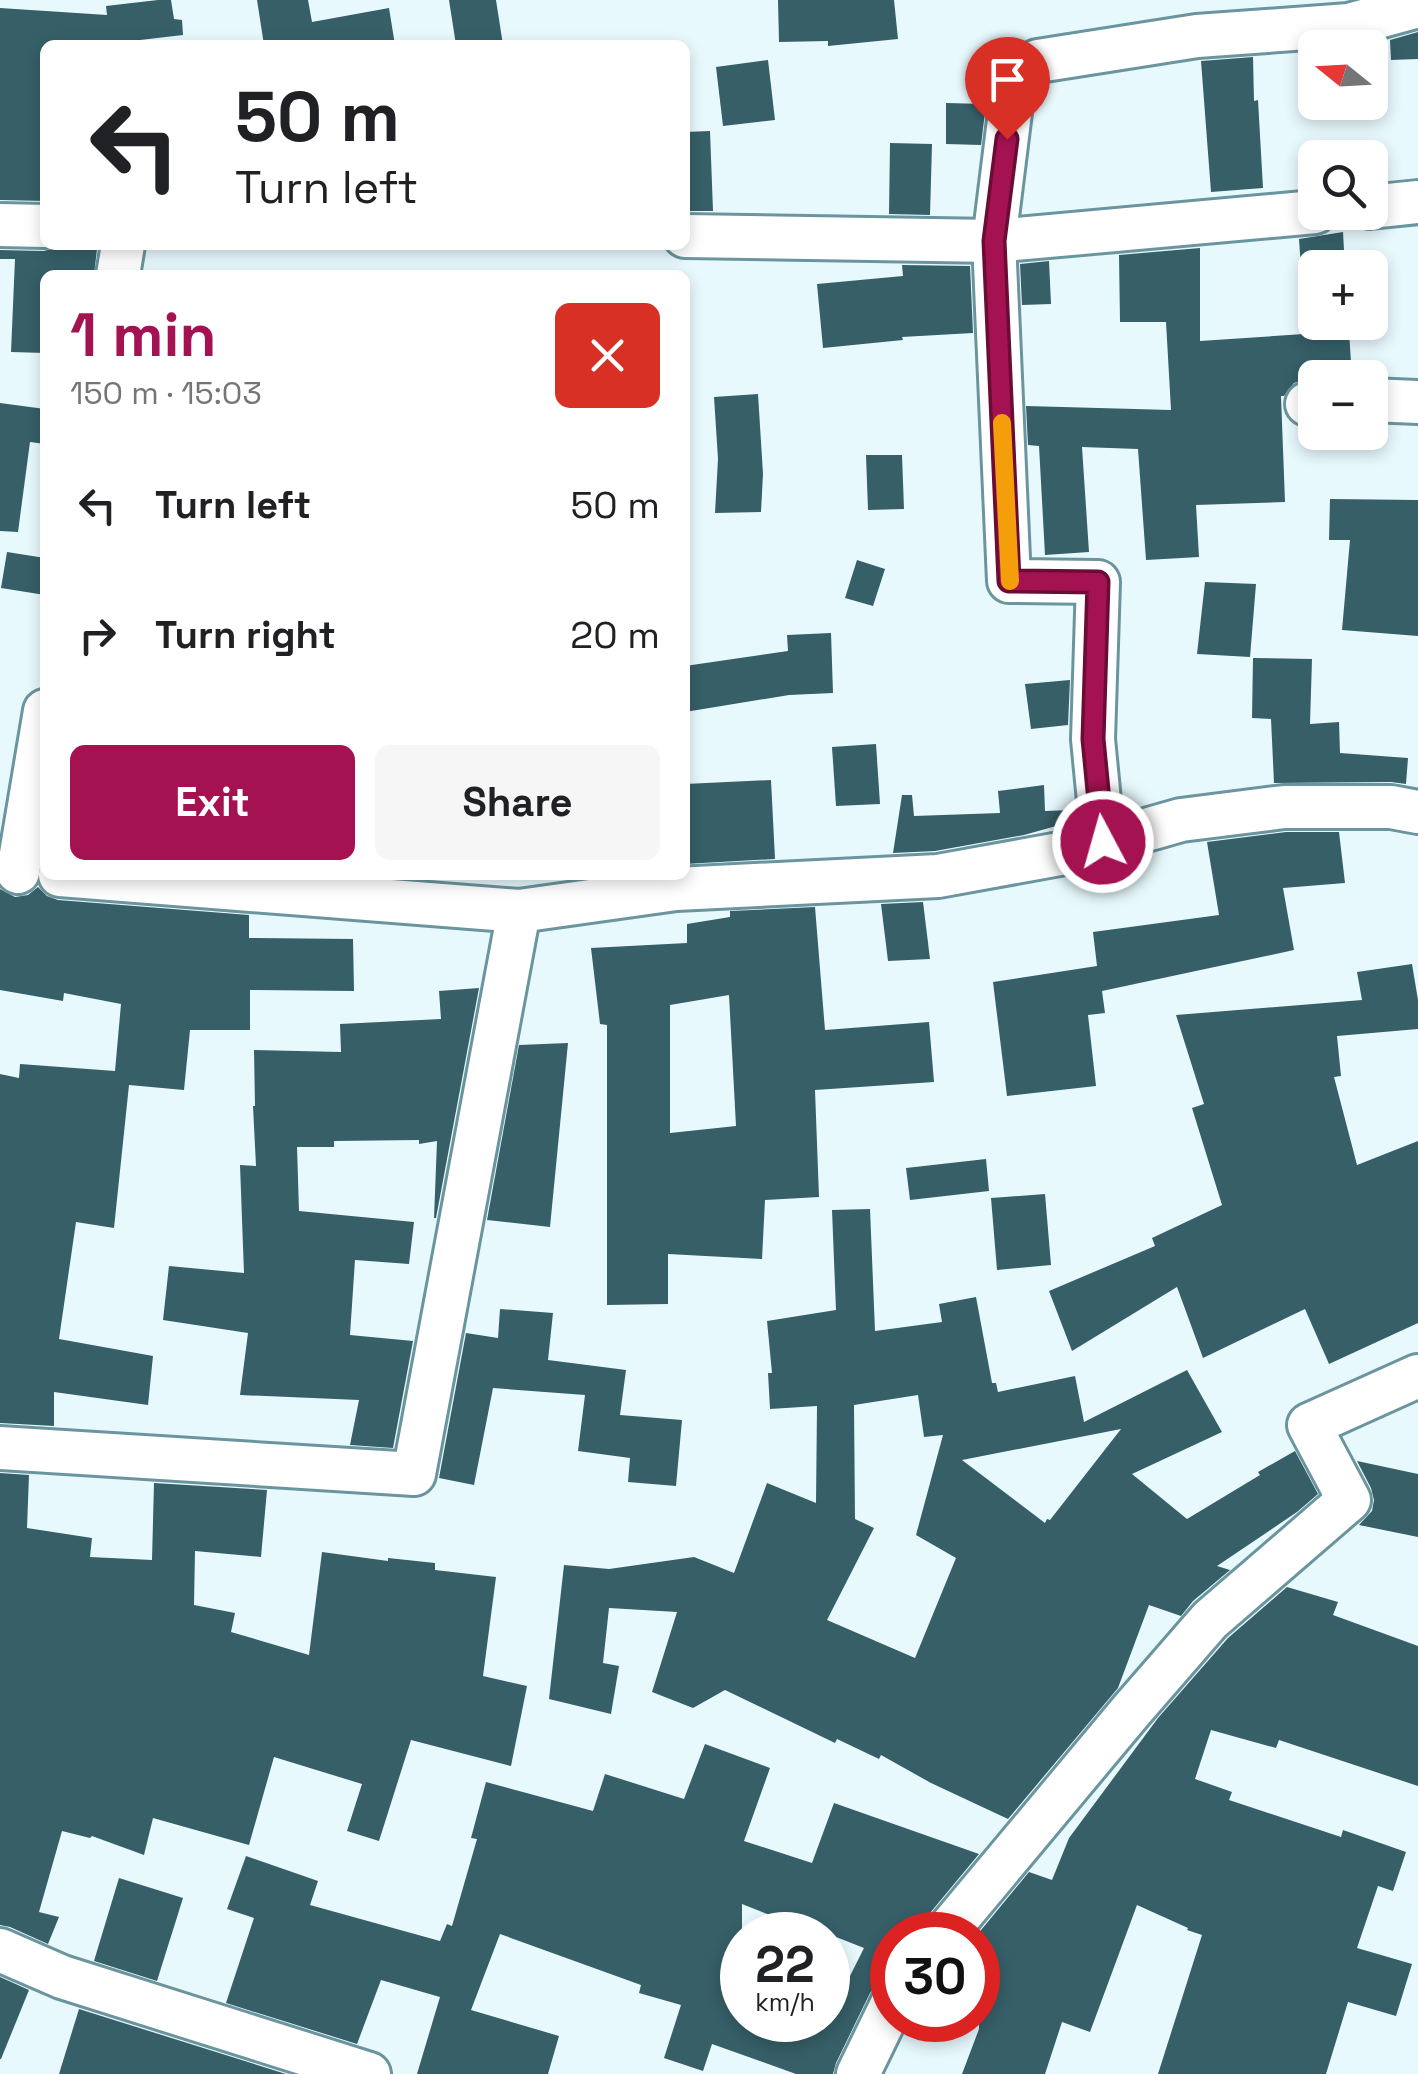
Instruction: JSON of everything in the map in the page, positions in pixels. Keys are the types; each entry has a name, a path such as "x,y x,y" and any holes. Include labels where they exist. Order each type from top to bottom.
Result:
{"street":[{"path":"1103,842 1093,739 1098,582 1009,581 994,241 1016,72 1038,60 1197,36 1349,25 1418,6"},
{"path":"1388,205 1418,202"},
{"path":"690,236 994,241 1298,214"},
{"path":"0,226 40,226"},
{"path":"1388,401 1418,402"},
{"path":"21,872 40,745"},
{"path":"124,880 519,911 676,889 938,876 1065,852 1181,820 1284,807 1391,807 1418,812"},
{"path":"0,1448 414,1474 519,911"},
{"path":"963,1912 1210,1620 1349,1500 1309,1425 1418,1376"},
{"path":"0,1950 62,1977 368,2074"},
{"path":"858,2074 874,2042"}],"building":[{"path":"171,0 174,19 182,20 183,35 140,40 40,40 40,201 0,200 0,8 107,15 106,6"},
{"path":"257,0 308,0 312,22 389,8 394,40 263,40"},
{"path":"449,0 496,0 502,40 455,40"},
{"path":"778,0 894,0 898,39 828,46 828,41 779,42"},
{"path":"1418,32 1418,59 1391,60 1390,40"},
{"path":"1253,57 1263,188 1211,192 1201,61"},
{"path":"768,60 775,120 723,126 716,67"},
{"path":"946,103 986,104 981,145 946,144"},
{"path":"710,131 713,211 690,211 690,132"},
{"path":"890,143 932,144 930,215 889,214"},
{"path":"1343,232 1344,250 1300,250 1299,239"},
{"path":"1200,248 1200,341 1298,334 1298,340 1350,340 1351,360 1298,360 1298,382 1281,396 1285,502 1196,505 1199,557 1146,560 1138,449 1082,447 1089,552 1045,555 1039,446 1028,445 1026,406 1171,410 1166,322 1120,322 1119,255"},
{"path":"0,250 97,250 95,270 40,270 40,353 11,352 15,259 0,259"},
{"path":"1049,261 1051,304 1022,305 1020,264"},
{"path":"902,265 970,266 973,333 902,337 903,340 823,348 817,284 903,276"},
{"path":"758,394 761,512 715,513 718,459 714,397"},
{"path":"0,403 40,408 40,443 30,442 18,532 0,531"},
{"path":"866,455 902,455 904,509 868,510"},
{"path":"1330,499 1418,500 1418,636 1342,630 1350,540 1329,540"},
{"path":"7,552 40,557 40,594 1,588"},
{"path":"857,560 885,569 873,606 845,598"},
{"path":"1205,582 1256,584 1250,657 1197,654"},
{"path":"831,633 833,693 789,695 690,711 690,665 788,651 787,635"},
{"path":"1253,658 1312,659 1310,724 1339,722 1340,753 1408,758 1406,784 1274,783 1271,719 1252,718"},
{"path":"1070,680 1068,725 1031,729 1025,684"},
{"path":"876,744 880,804 836,806 832,747"},
{"path":"771,780 775,859 690,864 690,784"},
{"path":"1044,785 1045,811 1072,810 1074,821 1024,835 935,851 893,853 902,795 912,795 914,816 1000,813 998,791"},
{"path":"1286,832 1339,832 1345,883 1283,888 1294,950 1102,991 1105,1013 1088,1015 1096,1086 1007,1096 993,982 1097,966 1093,932 1219,915 1207,842"},
{"path":"38,887 58,900 249,915 249,938 353,939 354,991 250,990 250,1030 190,1030 184,1090 129,1085 114,1228 76,1222 59,1339 153,1356 148,1405 54,1392 54,1426 0,1423 0,1074 19,1078 20,1064 115,1071 121,1004 64,993 63,1001 0,990 0,889 15,897 28,895"},
{"path":"923,902 930,959 888,961 881,904"},
{"path":"815,907 825,1030 929,1022 934,1082 815,1090 819,1197 765,1200 762,1259 668,1254 668,1304 607,1305 607,1025 600,1024 591,948 687,943 687,924 730,917 730,911","holes":["729,995 736,1126 670,1133 670,1005"]},
{"path":"1412,964 1418,1029 1337,1036 1341,1076 1334,1077 1357,1165 1418,1141 1418,1323 1329,1364 1305,1309 1203,1358 1177,1287 1072,1351 1049,1291 1155,1246 1152,1238 1222,1205 1192,1108 1204,1104 1176,1015 1362,1000 1357,972"},
{"path":"479,988 436,1218 437,1141 334,1141 334,1147 297,1147 299,1211 414,1222 409,1264 355,1260 350,1335 413,1341 393,1448 350,1445 359,1400 240,1395 248,1333 163,1320 169,1266 244,1273 240,1165 256,1166 254,1050 341,1052 340,1024 441,1019 439,991"},
{"path":"568,1043 550,1227 487,1220 519,1045"},
{"path":"986,1159 989,1191 910,1200 906,1168"},
{"path":"1045,1194 1051,1265 997,1270 991,1198"},
{"path":"870,1209 875,1331 942,1322 939,1304 976,1297 992,1383 996,1383 998,1392 1075,1376 1084,1422 1187,1370 1222,1432 1132,1474 1187,1519 1295,1451 1318,1494 1217,1566 1230,1570 1181,1616 1149,1605 1118,1688 1008,1819 881,1755 879,1759 837,1739 835,1743 725,1690 693,1708 652,1692 677,1612 609,1608 603,1663 619,1666 611,1714 549,1699 564,1565 609,1569 694,1557 734,1573 767,1483 816,1503 817,1406 770,1409 768,1373 772,1373 767,1321 836,1310 832,1210","holes":["918,1395 924,1437 943,1435 916,1535 956,1558 915,1658 827,1620 874,1528 855,1519 854,1405","1121,1429 1045,1523 962,1460"]},
{"path":"500,1309 553,1313 548,1360 626,1370 620,1415 682,1420 676,1486 628,1482 630,1458 578,1451 585,1395 493,1388 474,1485 439,1478 466,1333 498,1338"},
{"path":"1357,1461 1418,1474 1418,1537 1359,1525 1372,1511 1374,1500"},
{"path":"0,1473 29,1475 27,1528 92,1538 90,1557 152,1560 154,1483 267,1490 261,1557 195,1551 194,1605 235,1613 231,1632 309,1655 322,1552 435,1563 435,1570 496,1577 483,1676 527,1686 511,1766 411,1740 379,1841 347,1831 362,1784 274,1757 249,1845 153,1818 144,1855 92,1836 62,1831 39,1912 59,1917 48,1944 0,1925"},
{"path":"1287,1587 1338,1602 1333,1615 1418,1646 1418,1786 1279,1740 1276,1748 1211,1730 1195,1779 1232,1792 1229,1800 1341,1837 1343,1830 1406,1852 1393,1891 1378,1886 1357,1948 1412,1964 1396,2016 1348,2002 1326,2074 1158,2074 1202,1935 1137,1905 1090,2032 1062,2022 1045,2074 962,2074 974,2042 1000,2042 1000,1912 996,1912 1029,1872 1052,1880 1069,1838 1158,1718 1228,1638"},
{"path":"705,1744 770,1768 744,1841 812,1863 834,1803 979,1854 931,1912 870,1912 870,1993 850,2034 850,1976 864,1948 850,1942 850,1912 762,1912 742,1904 742,1912 720,1912 720,2042 846,2042 833,2074 796,2074 712,2044 703,2071 664,2058 681,2005 639,1993 641,1985 500,1934 471,2010 559,2036 548,2074 417,2074 440,1997 381,1980 357,2044 226,2003 254,1918 227,1909 246,1856 318,1881 310,1905 440,1941 447,1924 452,1926 477,1839 471,1838 486,1782 593,1811 605,1774 684,1799"},
{"path":"119,1878 183,1898 157,1981 94,1961"},
{"path":"0,1977 29,1990 1,2059 0,2059"},
{"path":"79,2009 286,2074 59,2074"}],"slow traffic":[{"path":"1002,423 1010,581"}],"route":[{"path":"1007,139 994,241 1009,581 1098,582 1093,739 1103,842"}]}
